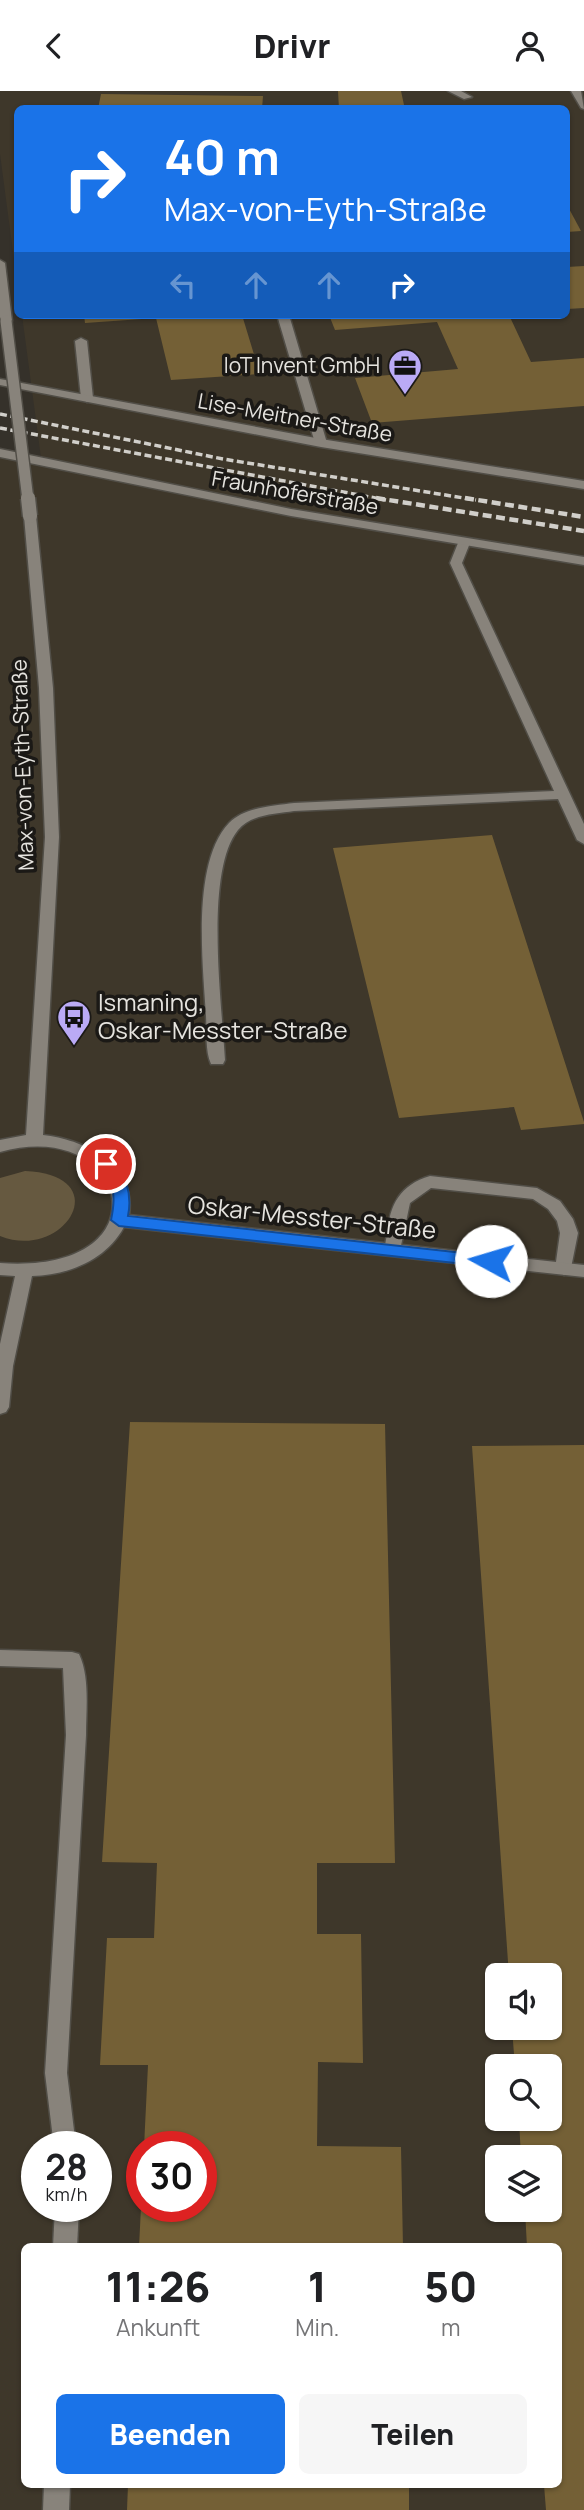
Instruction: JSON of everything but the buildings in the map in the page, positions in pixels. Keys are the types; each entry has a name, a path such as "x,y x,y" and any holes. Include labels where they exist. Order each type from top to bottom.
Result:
{"street":[{"path":"453,91 467,97"},
{"path":"576,91 584,106"},
{"name":"Max-von-Eyth-Straße","path":"0,264 30,516 46,688 52,837 34,1141"},
{"path":"284,319 321,443"},
{"path":"81,341 87,398"},
{"name":"Lise-Meitner-Straße","path":"0,382 321,443 584,485"},
{"name":"Fraunhoferstraße","path":"0,453 172,490 464,543 584,561"},
{"path":"464,543 456,563 584,840"},
{"path":"217,1060 210,894 218,852 233,826 256,813 294,807 563,795"},
{"path":"0,1146 34,1141 61,1143 85,1151 106,1164 118,1181 123,1200 119,1220 109,1237 83,1257 50,1269 25,1272 0,1269"},
{"path":"393,1251 403,1196 414,1187 430,1182 537,1194 554,1205 565,1219 569,1233 564,1269"},
{"name":"Oskar-Messter-Straße","path":"119,1220 584,1271"},
{"path":"0,1400 4,1366 25,1272"},
{"path":"0,1658 72,1660 74,1671 76,1735 56,2073 63,2131"},
{"path":"65,2243 66,2222"},
{"path":"56,2510 57,2488"}],"shaded area":[{"path":"0,91 584,91 584,2510 0,2510 0,449 41,458 23,319 570,319 570,105 14,105 14,259 0,154"},
{"path":"25,1171 53,1176 69,1186 75,1200 71,1215 61,1228 44,1237 23,1241 0,1236 0,1178"}],"railway":[{"path":"0,414 223,459 476,500"},
{"path":"0,428 386,500"},
{"path":"376,498 584,531"},
{"path":"465,498 584,517"}],"place":[{"name":"IoT Invent GmbH","path":"405,396"},
{"name":"Ismaning, Oskar-Messter-Straße","path":"74,1047"}],"route":[{"path":"106,1164 118,1181 123,1200 119,1220 491,1261"}]}
